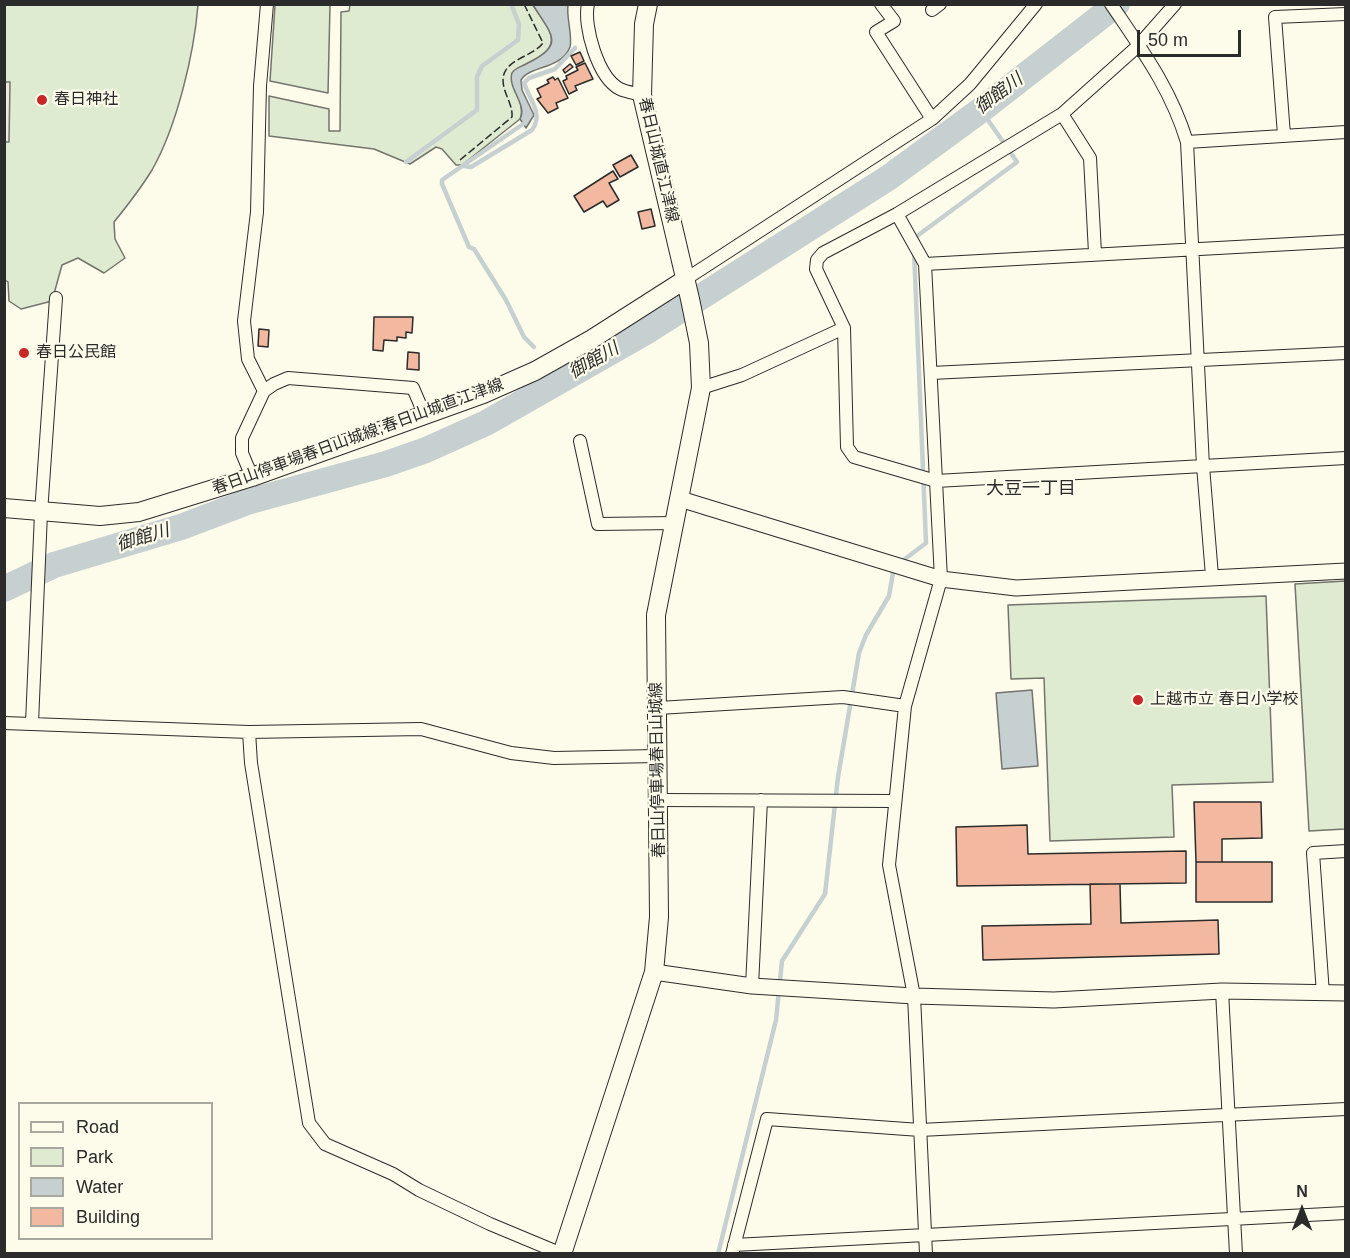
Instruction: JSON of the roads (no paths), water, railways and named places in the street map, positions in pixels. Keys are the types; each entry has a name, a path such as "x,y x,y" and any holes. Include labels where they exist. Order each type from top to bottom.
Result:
{"main road":[{"name":"春日山城直江津線","path":"648,4 644,24 642,95 686,279"},
{"name":"春日山停車場春日山城線","path":"562,1254 654,972 659,917 656,615 701,388 699,343 686,279"},
{"name":"春日山停車場春日山城線;春日山城直江津線","path":"4,508 41,513 100,516 139,512 252,477 425,416 535,371 592,339 686,279"}],"street":[{"path":"264,391 248,359 244,321 257,212 260,86 267,4"},
{"path":"588,4 586,23 594,53 609,80 619,89 642,95"},
{"path":"881,4 894,21 876,32 932,119"},
{"path":"686,279 932,119 970,84 1036,4"},
{"path":"1111,4 1167,90 1187,142 1203,466 1212,576"},
{"path":"1175,4 1138,46 1062,114 897,214 823,253 817,260 816,268 844,328 847,447 854,458 936,481 1346,458"},
{"path":"1284,135 1275,17 1346,14"},
{"path":"1062,114 1090,158 1095,253"},
{"path":"1187,142 1346,132"},
{"path":"897,214 926,264 940,579 905,706 889,865 914,996 926,1254"},
{"path":"926,264 1346,241"},
{"path":"32,723 41,513 56,298"},
{"path":"701,388 742,375 844,328"},
{"path":"931,373 1198,362 1346,353"},
{"path":"252,477 242,453 242,438 264,391 288,378 413,388 425,416"},
{"path":"580,441 598,524 675,523"},
{"path":"680,499 940,579 1016,588 1212,576 1346,571"},
{"path":"658,708 843,697 905,706"},
{"path":"4,723 249,732 421,729 511,753 554,758 657,756"},
{"path":"249,732 251,763 309,1124 325,1144 393,1174 419,1190 490,1224 562,1254"},
{"path":"658,800 894,801"},
{"path":"752,986 761,800"},
{"path":"1323,994 1313,853 1346,851"},
{"path":"654,972 752,986 914,996 1054,1000 1222,991 1346,993"},
{"path":"1222,991 1236,1254"},
{"path":"1346,1110 920,1130 767,1119 733,1250 925,1235 1346,1213"}],"water":[{"path":"533,5 568,5 571,43 560,60 525,75 521,80 522,90 534,115 526,128 520,119 522,114 520,102 512,85 512,73 546,52 552,40 546,25"},
{"path":"1032,690 1038,766 1002,769 996,693"}],"waterway":[{"path":"406,162 477,110 477,77 482,66 518,40 519,24 511,4"},
{"name":"御館川","path":"4,589 54,565 181,527 247,502 386,464 426,450 486,423 644,333 888,178 981,110 1117,4"},
{"path":"464,166 471,167 532,130 537,118 536,112 524,83 529,78 555,69 575,48"},
{"path":"913,239 1017,162 981,110"},
{"path":"523,124 442,180 442,184 469,247 474,249 506,300 524,337 534,347"},
{"path":"901,562 926,543 914,250"},
{"path":"718,1254 776,1020 782,961 825,894 838,777 859,653 866,635 889,596 894,567"}],"place":[{"name":"春日神社","path":"42,100"},
{"name":"春日公民館","path":"24,353"},
{"name":"上越市立 春日小学校","path":"1138,700"}],"district":[{"name":"大豆一丁目","path":"1031,489"}]}
